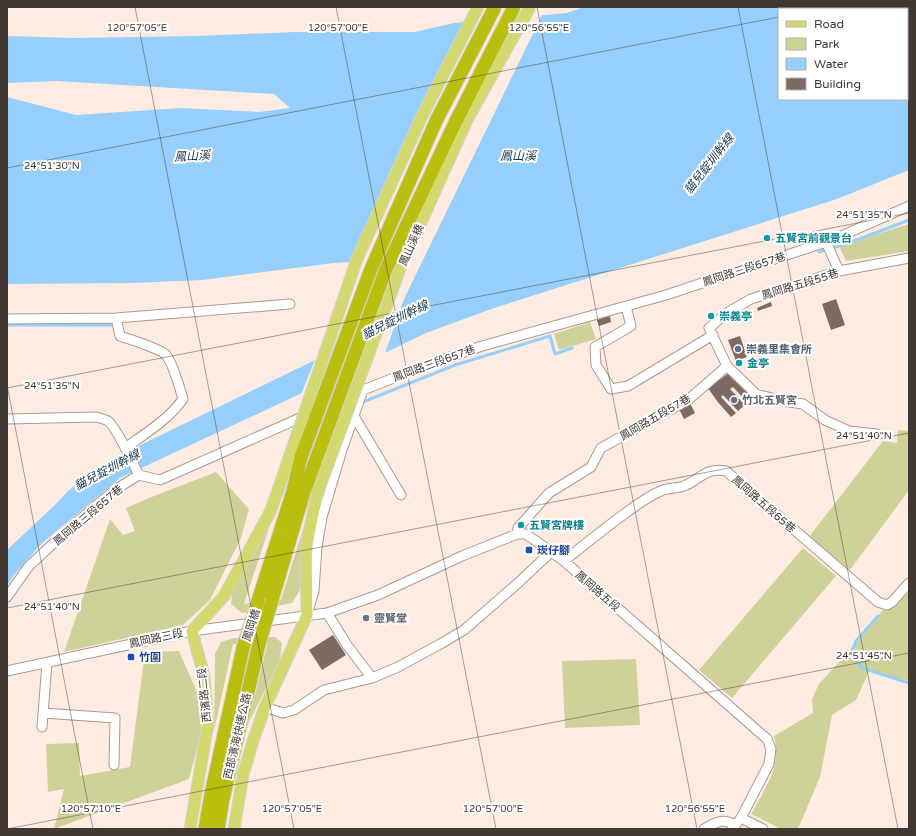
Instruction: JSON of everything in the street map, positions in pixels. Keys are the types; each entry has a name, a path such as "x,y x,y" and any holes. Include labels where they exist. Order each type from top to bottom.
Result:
{"highway":[{"path":"305,492 302,457 371,269 436,121 495,7"},
{"name":"鳳山溪橋","path":"305,492 386,269 455,123 514,7"},
{"name":"鳳岡橋","path":"259,644 305,492"},
{"name":"鳳岡橋","path":"243,648 258,601 305,492"},
{"name":"西部濱海快速公路","path":"218,829 223,799 259,644"},
{"name":"西部濱海快速公路","path":"205,829 211,794 243,648"}],"main road":[{"path":"192,631 224,596 270,512 357,259 423,114 478,7"},
{"name":"鳳山溪橋","path":"305,492 400,269 468,118 530,7"},
{"path":"234,829 243,775 253,741 265,707 307,615 305,492"},
{"name":"西濱路二段","path":"190,829 208,724 204,676 192,631"}],"street":[{"name":"鳳岡路三段657巷","path":"7,597 29,566 66,532 116,489 139,476 160,480 363,390 482,346 666,295 826,242 909,206"},
{"path":"826,242 839,271"},
{"name":"鳳岡路五段55巷","path":"713,335 709,328 727,313 751,299 839,271 909,258"},
{"path":"7,319 116,318 290,304"},
{"path":"626,306 630,326 595,348 596,365 611,389 628,386 713,335 727,366 756,394 783,402 803,404 825,420 849,431 877,434"},
{"path":"116,318 120,336 155,349 166,355 174,370 183,399 180,404 162,420 125,448"},
{"name":"鳳岡路五段57巷","path":"517,534 518,528 549,493 591,467 601,448 688,400 727,366"},
{"path":"363,390 342,450 322,517 317,547 314,591 307,615 327,613 378,595 462,556 517,534"},
{"path":"354,416 401,495"},
{"path":"7,418 103,418 109,422 125,448 139,476"},
{"name":"鳳岡路五段65巷","path":"564,561 639,503 663,491 684,486 703,474 718,470 726,471 878,602 887,605 892,602 909,583"},
{"name":"鳳岡路五段","path":"517,534 526,534 564,561 767,740 771,749 769,764 736,824"},
{"path":"265,707 283,713 294,710 324,690 372,678 398,667 464,630 552,552"},
{"path":"327,613 347,645 372,678"},
{"name":"鳳岡路三段","path":"7,672 192,631 307,615"},
{"path":"42,727 47,663"},
{"path":"43,713 115,718 114,765"},
{"path":"704,829 715,822 726,821 763,829"}],"green space":[{"path":"909,224 909,251 846,261 839,246"},
{"path":"590,322 596,339 559,350 554,334"},
{"path":"898,430 909,431 909,490 850,570 809,537 883,441 897,443"},
{"path":"216,472 249,509 241,538 210,600 183,625 64,652 110,519 123,535 135,531 126,508"},
{"path":"309,509 300,557 300,590 292,603 242,613 231,604 232,592 272,519 244,604 281,600"},
{"path":"803,548 836,576 732,698 699,670"},
{"path":"909,593 909,681 869,671 856,700 832,715 820,777 798,829 781,829 751,814 767,786 774,767 776,747 774,736 813,713 812,699 819,684 858,641 881,612"},
{"path":"275,637 282,643 280,660 247,726 268,642 233,644 214,731 215,654 221,642 234,638"},
{"path":"179,651 200,699 201,734 189,779 54,829 64,789 48,792 46,744 79,743 80,776 130,767 145,652"},
{"path":"636,659 640,725 565,728 562,661"}],"water":[{"name":"鳳山溪","path":"584,7 909,7 909,170 837,199 494,308 426,333 120,478 41,544 7,585 7,550 68,491 89,474 122,454 395,321 421,257 334,263 202,280 133,283 7,284 7,97 76,115 182,108 259,112 290,108 274,94 57,81 7,83 7,36 75,38 196,36 295,32 415,32 454,23 567,13"}],"pier":[{"path":"543,13 404,299 384,356 300,397 316,357 394,320 418,259 353,264 386,180 465,20"}],"building":[{"path":"836,299 845,325 831,330 822,304"},
{"path":"771,302 772,306 758,311 757,308"},
{"name":"崇義亭","path":"711,312 714,313 714,319 711,320 708,319 707,316 708,313"},
{"path":"610,316 611,322 599,326 597,320"},
{"name":"崇義里集會所","path":"740,336 747,357 736,361 728,340"},
{"path":"729,373 752,398 747,402 733,387 730,389 745,405 738,411 723,395 721,397 736,413 731,417 708,388"},
{"path":"690,403 695,413 684,419 679,409"},
{"path":"333,635 346,655 322,670 309,650"}],"waterway":[{"path":"819,252 846,244 909,220"},
{"path":"7,325 111,325"},
{"path":"363,402 455,365 550,336 555,354 572,348"},
{"path":"878,616 856,641 853,649 856,661 862,668 909,683"}],"place":[{"name":"五賢宮前觀景台","path":"767,238"},
{"name":"崇義亭","path":"711,316"},
{"name":"崇義里集會所","path":"738,349"},
{"name":"金亭","path":"739,363"},
{"name":"竹北五賢宮","path":"734,400"},
{"name":"五賢宮牌樓","path":"521,525"},
{"name":"崁仔腳","path":"529,550"},
{"name":"靈賢堂","path":"366,618"},
{"name":"竹圍","path":"131,657"}],"water label":[{"name":"貓兒錠圳幹線","path":"709,164"},
{"name":"貓兒錠圳幹線","path":"395,320"},
{"name":"貓兒錠圳幹線","path":"107,470"}]}
